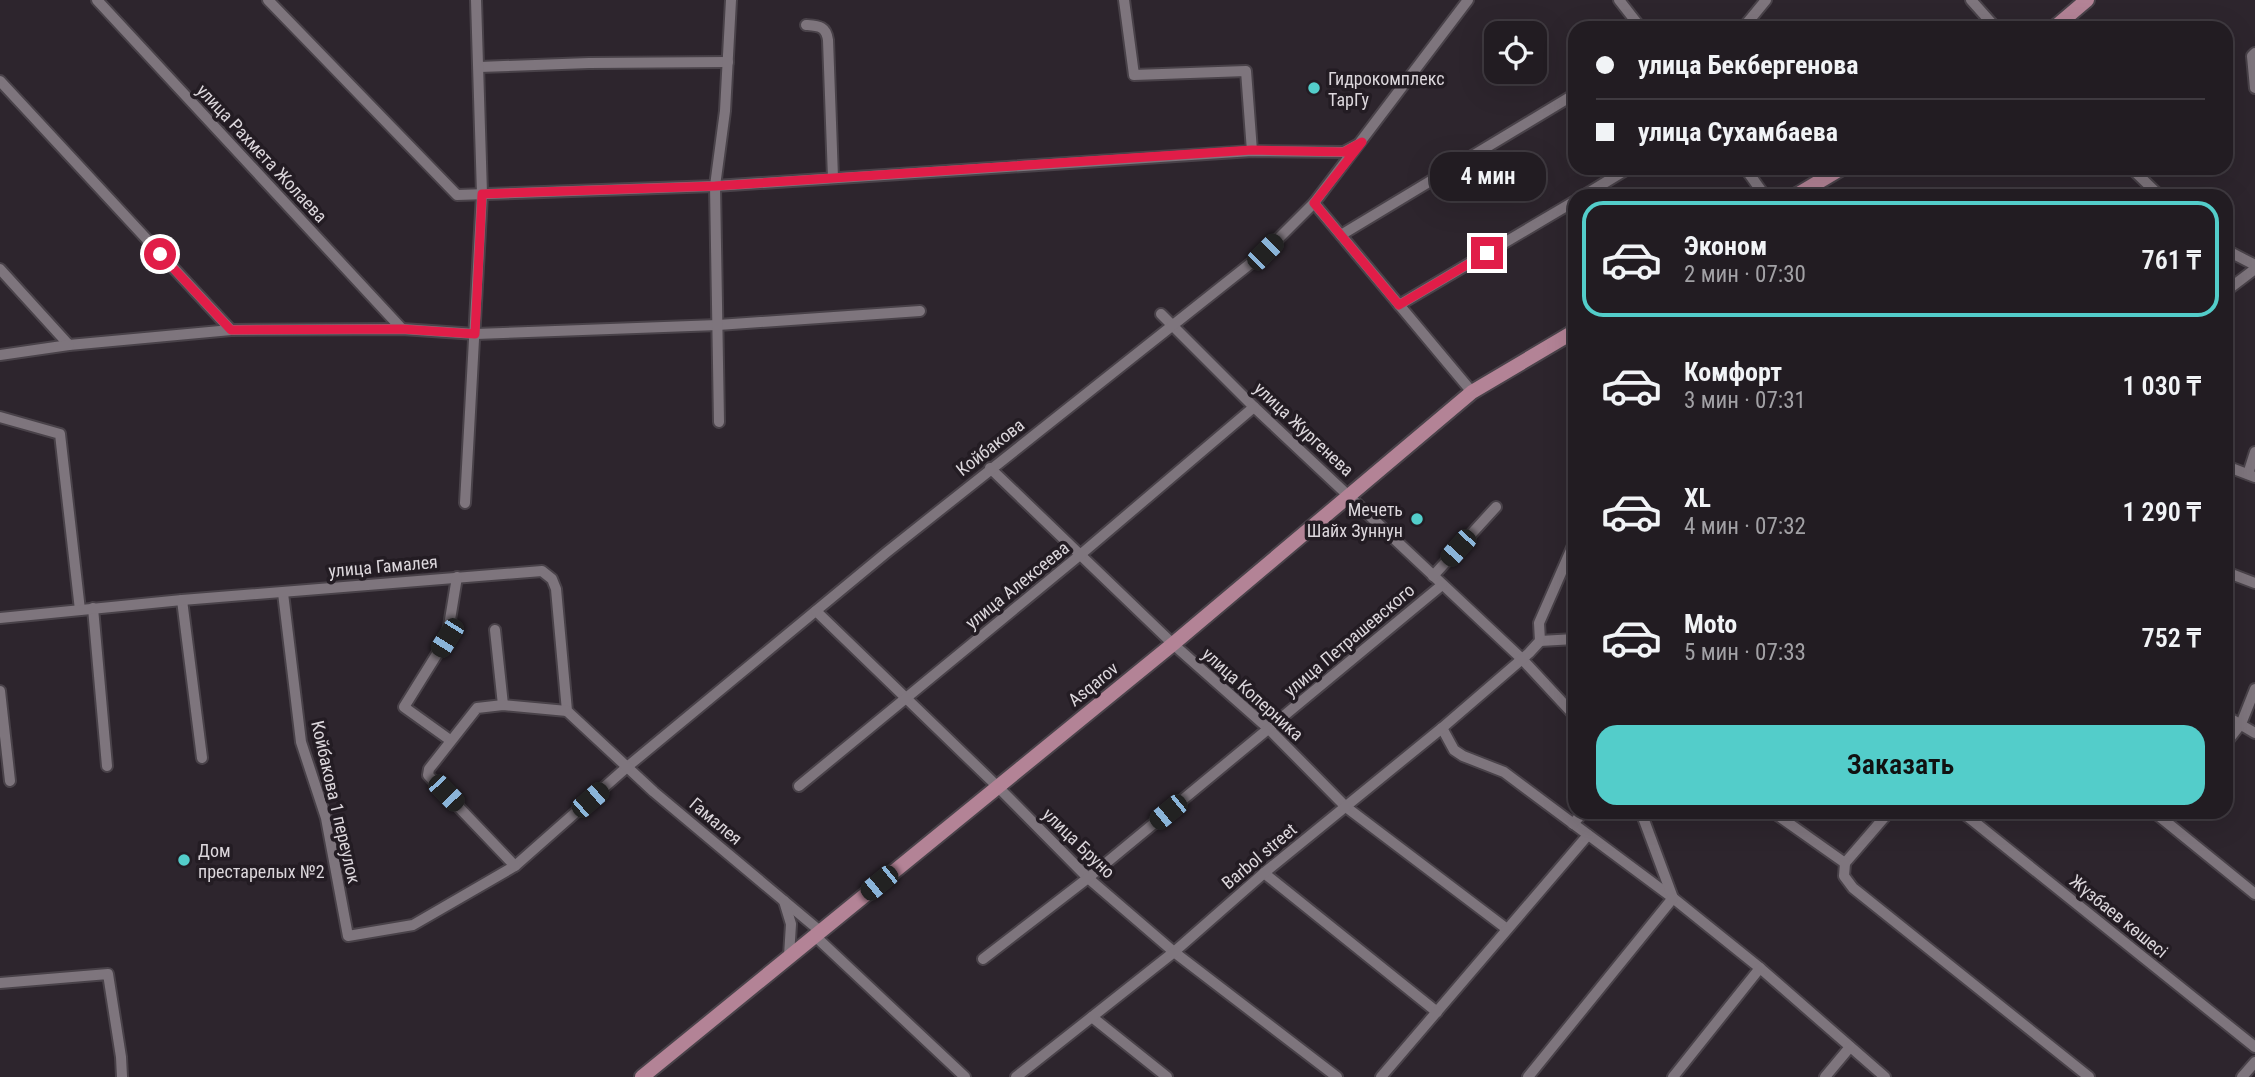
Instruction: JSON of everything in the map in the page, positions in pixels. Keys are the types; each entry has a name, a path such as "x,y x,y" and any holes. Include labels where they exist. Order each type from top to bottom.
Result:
{"main road":[{"path":"2062,21 2087,0"},
{"path":"1807,189 1830,175"},
{"name":"Asqarov","path":"642,1077 1172,644 1472,392 1568,335"}],"street":[{"name":"улица Рахмета Жолаева","path":"97,0 402,329"},
{"path":"268,0 457,195 715,186 1252,150 1344,152 1362,142"},
{"path":"465,503 482,194 476,0"},
{"path":"719,422 715,186 725,111 731,0"},
{"path":"1124,0 1135,75 1246,71 1252,150"},
{"name":"Койбакова","path":"414,925 515,866 627,767 990,468 1265,252 1314,203 1468,0"},
{"path":"1619,0 1636,21"},
{"path":"1627,10 1635,0"},
{"path":"1749,21 1766,0"},
{"path":"1971,0 1990,21"},
{"path":"806,25 820,26 827,32 833,178"},
{"path":"2255,53 2252,56 2255,88"},
{"path":"479,67 589,62 728,62"},
{"path":"0,81 231,330"},
{"path":"1341,235 1568,98"},
{"path":"1594,189 1618,175"},
{"path":"2138,175 2153,189"},
{"path":"1314,203 1472,392"},
{"path":"1399,305 1568,205"},
{"path":"2233,254 2255,267 2233,285"},
{"path":"0,269 69,345"},
{"path":"0,355 69,345 231,330 402,329 475,334 718,325 919,311"},
{"name":"улица Жургенева","path":"1161,314 1254,407 1522,659 1568,708"},
{"name":"улица Алексеева","path":"799,786 1080,555 1254,407"},
{"path":"0,417 60,434 80,610"},
{"path":"2233,469 2251,476 2255,452"},
{"name":"улица Коперника","path":"990,468 1172,644 1269,729 1346,807 1507,929"},
{"path":"1433,576 1496,507"},
{"path":"1568,557 1539,623 1540,642 1568,640"},
{"name":"улица Гамалея","path":"0,618 182,600 542,571 552,579 556,589 567,711"},
{"path":"2233,575 2255,583"},
{"path":"450,740 404,707 447,638 457,577"},
{"name":"улица Петрашевского","path":"983,958 1088,878 1442,585"},
{"name":"Койбакова 1 переулок","path":"283,593 301,742 326,818 348,936 414,925"},
{"path":"182,600 202,758"},
{"path":"93,608 107,766"},
{"name":"улица Бруно","path":"816,611 1088,878 1174,952 1337,1077"},
{"path":"495,630 503,705"},
{"name":"Barbol street","path":"1016,1077 1174,952 1264,873 1442,728 1540,642"},
{"path":"2233,734 2241,724 2255,689"},
{"path":"0,691 10,781"},
{"path":"515,866 428,775 429,769 475,709 503,705 567,711 627,767"},
{"path":"2233,720 2255,733"},
{"path":"1442,728 1454,750 1504,772 1673,898 1760,968 1885,1077"},
{"name":"Гамалея","path":"627,767 784,901 817,934"},
{"path":"1573,824 1577,819"},
{"path":"1644,819 1673,898"},
{"path":"1783,819 1845,863"},
{"path":"1883,819 1845,863 1844,876 1853,888 2089,1077"},
{"name":"Жүзбаев көшесі","path":"1971,819 2255,1046"},
{"path":"2170,819 2255,894"},
{"path":"1381,1077 1588,835"},
{"path":"1264,873 1437,1012"},
{"path":"1528,1077 1673,898"},
{"path":"784,901 791,924 789,957"},
{"path":"817,934 961,1076"},
{"path":"1673,1077 1760,968"},
{"path":"0,983 108,974 122,1077"},
{"path":"1092,1017 1167,1077"},
{"path":"1825,1077 1850,1047"},
{"path":"2242,1077 2255,1062"}],"place":[{"name":"Гидрокомплекс ТарГу","path":"1314,88"},
{"name":"Мечеть Шайх Зуннун","path":"1417,519"},
{"name":"Дом престарелых №2","path":"184,860"}],"route":[{"path":"160,254 231,330 402,329 475,334 482,194 715,186 1252,150 1344,152 1362,142 1314,203 1399,305 1487,253"}]}
